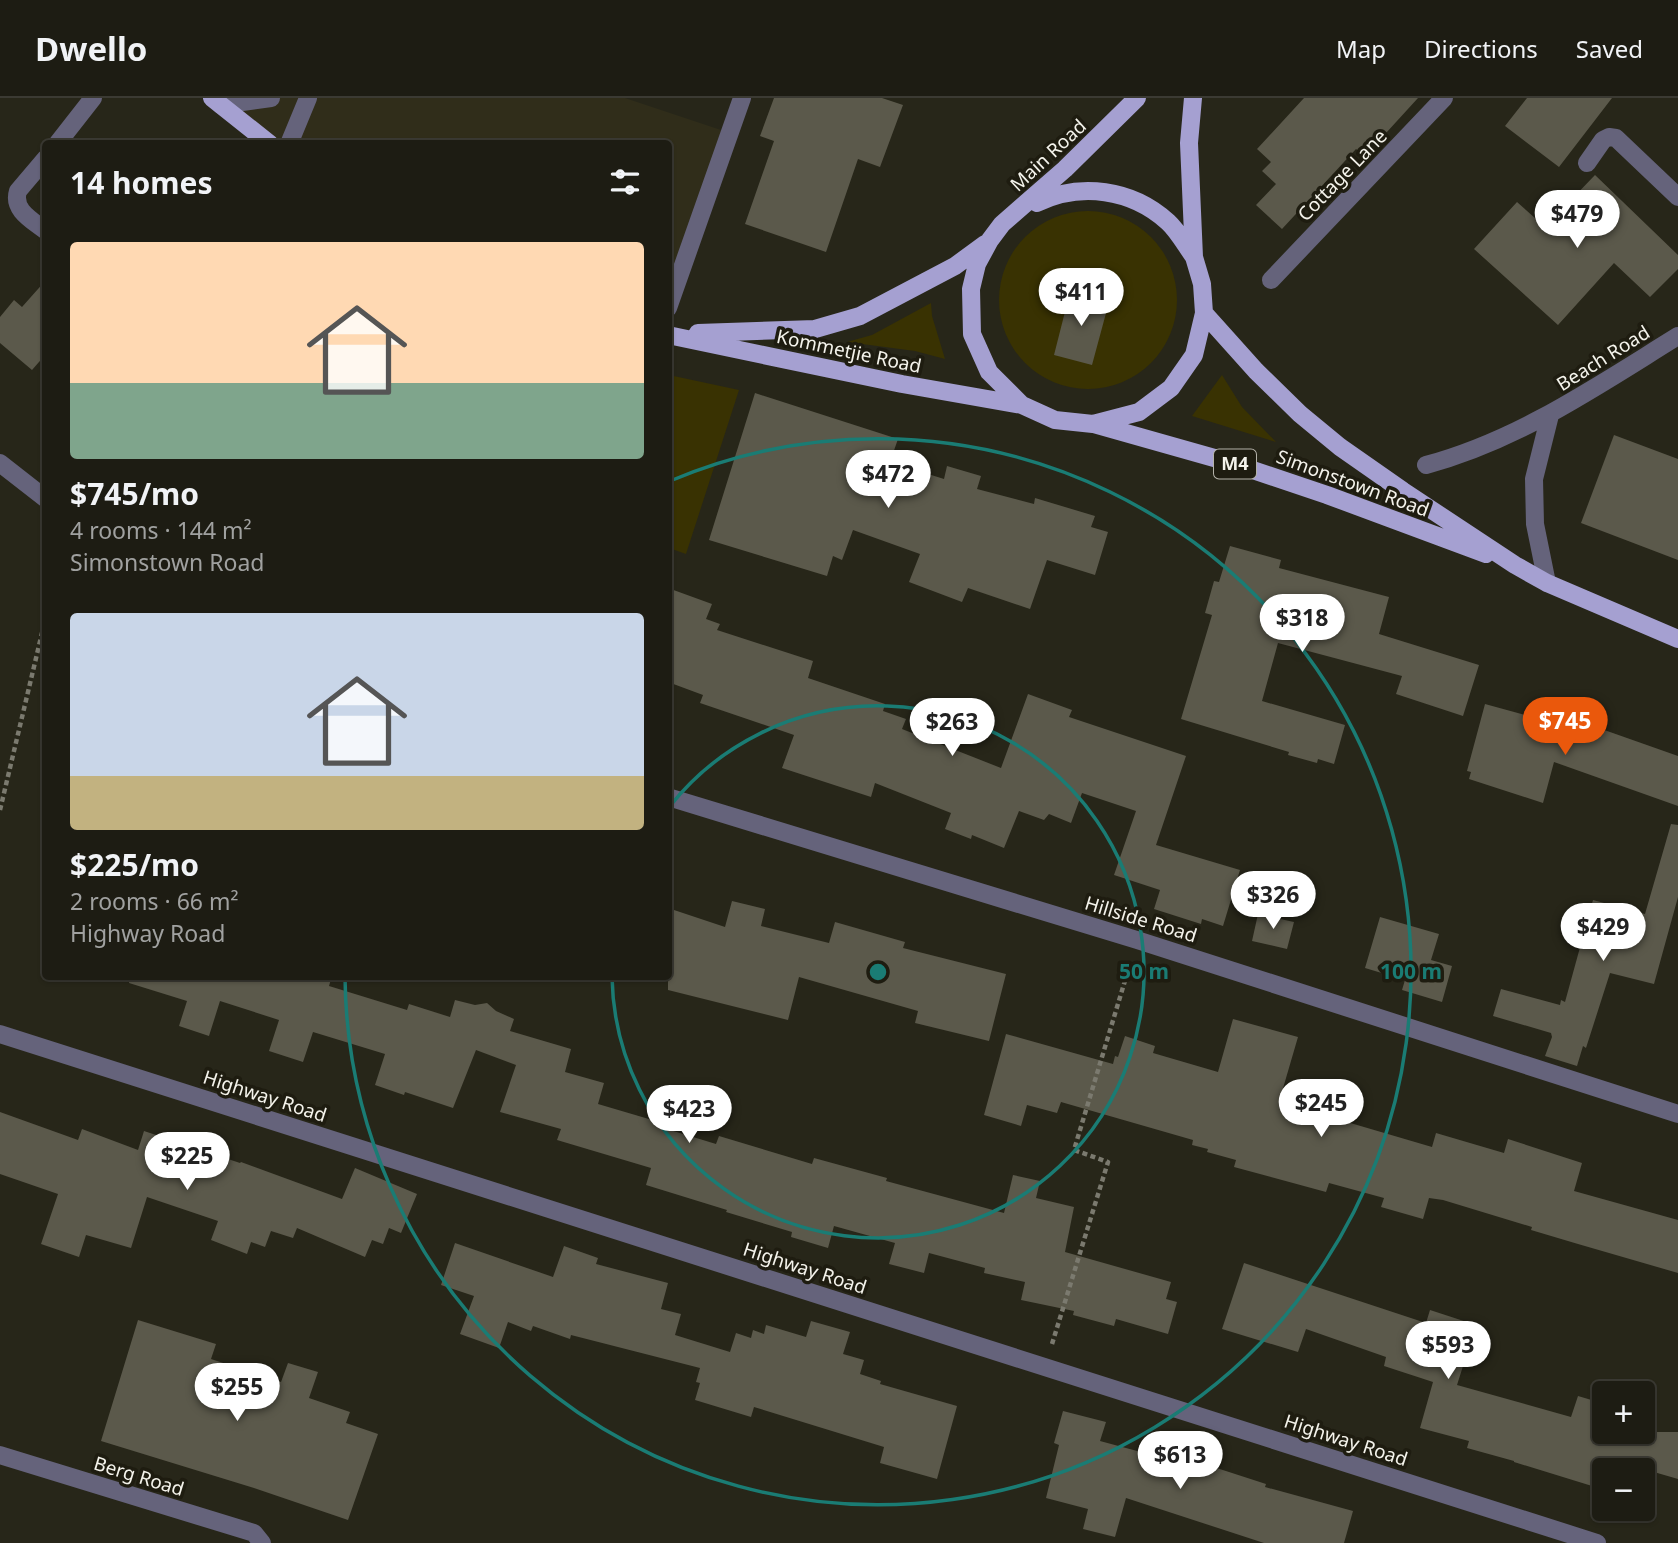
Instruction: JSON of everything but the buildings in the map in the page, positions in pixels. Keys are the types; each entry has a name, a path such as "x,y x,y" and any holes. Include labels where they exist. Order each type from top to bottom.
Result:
{"main road":[{"name":"Main Road","path":"1137,98 1065,169 1002,224 977,264 971,289 972,334 989,373 1022,405 1055,420 1093,424 1139,412 1171,388 1194,355 1204,313 1202,284 1194,257 1189,143 1192,98"},
{"path":"216,101 265,140"},
{"name":"Main Road","path":"1018,212 1055,194 1099,190 1138,201 1169,222 1194,257"},
{"name":"Kommetjie Road","path":"672,334 815,329 860,316 955,266 990,240"},
{"name":"Simonstown Road","path":"1204,313 1256,371 1300,414 1371,469 1515,565 1547,583 1678,639"},
{"name":"Kommetjie Road","path":"672,335 902,384 1022,405"},
{"name":"Simonstown Road","path":"1093,424 1232,463 1327,495 1515,565"}],"street":[{"path":"216,101 271,98"},
{"path":"291,140 308,98"},
{"path":"672,297 742,98"},
{"name":"Cottage Lane","path":"1271,280 1444,98"},
{"path":"60,140 92,99"},
{"path":"1587,163 1603,140 1616,138 1678,197"},
{"path":"42,163 16,197 23,214 42,227"},
{"name":"Beach Road","path":"1426,465 1457,456 1550,415 1678,336"},
{"name":"Beach Road","path":"1547,583 1535,524 1534,479 1550,415"},
{"path":"0,463 42,496"},
{"name":"Hillside Road","path":"672,798 1137,940 1678,1114"},
{"name":"Highway Road","path":"0,1034 1597,1543"},
{"name":"Berg Road","path":"0,1455 254,1533 262,1543"}],"path":[{"path":"0,810 42,633"},
{"path":"1044,1367 1108,1162 1074,1150 1137,940"}],"shaded area":[{"path":"212,98 625,98 730,133 672,299 672,140 266,140"},
{"path":"1088,211 1122,218 1151,237 1170,266 1177,300 1170,334 1151,363 1122,382 1088,389 1054,382 1025,363 1006,334 999,300 1006,266 1025,237 1054,218"},
{"path":"931,303 932,316 945,359 915,351 847,342 872,335"},
{"path":"1222,375 1242,407 1276,442 1192,416"},
{"path":"672,376 739,390 686,554 672,549"}]}
